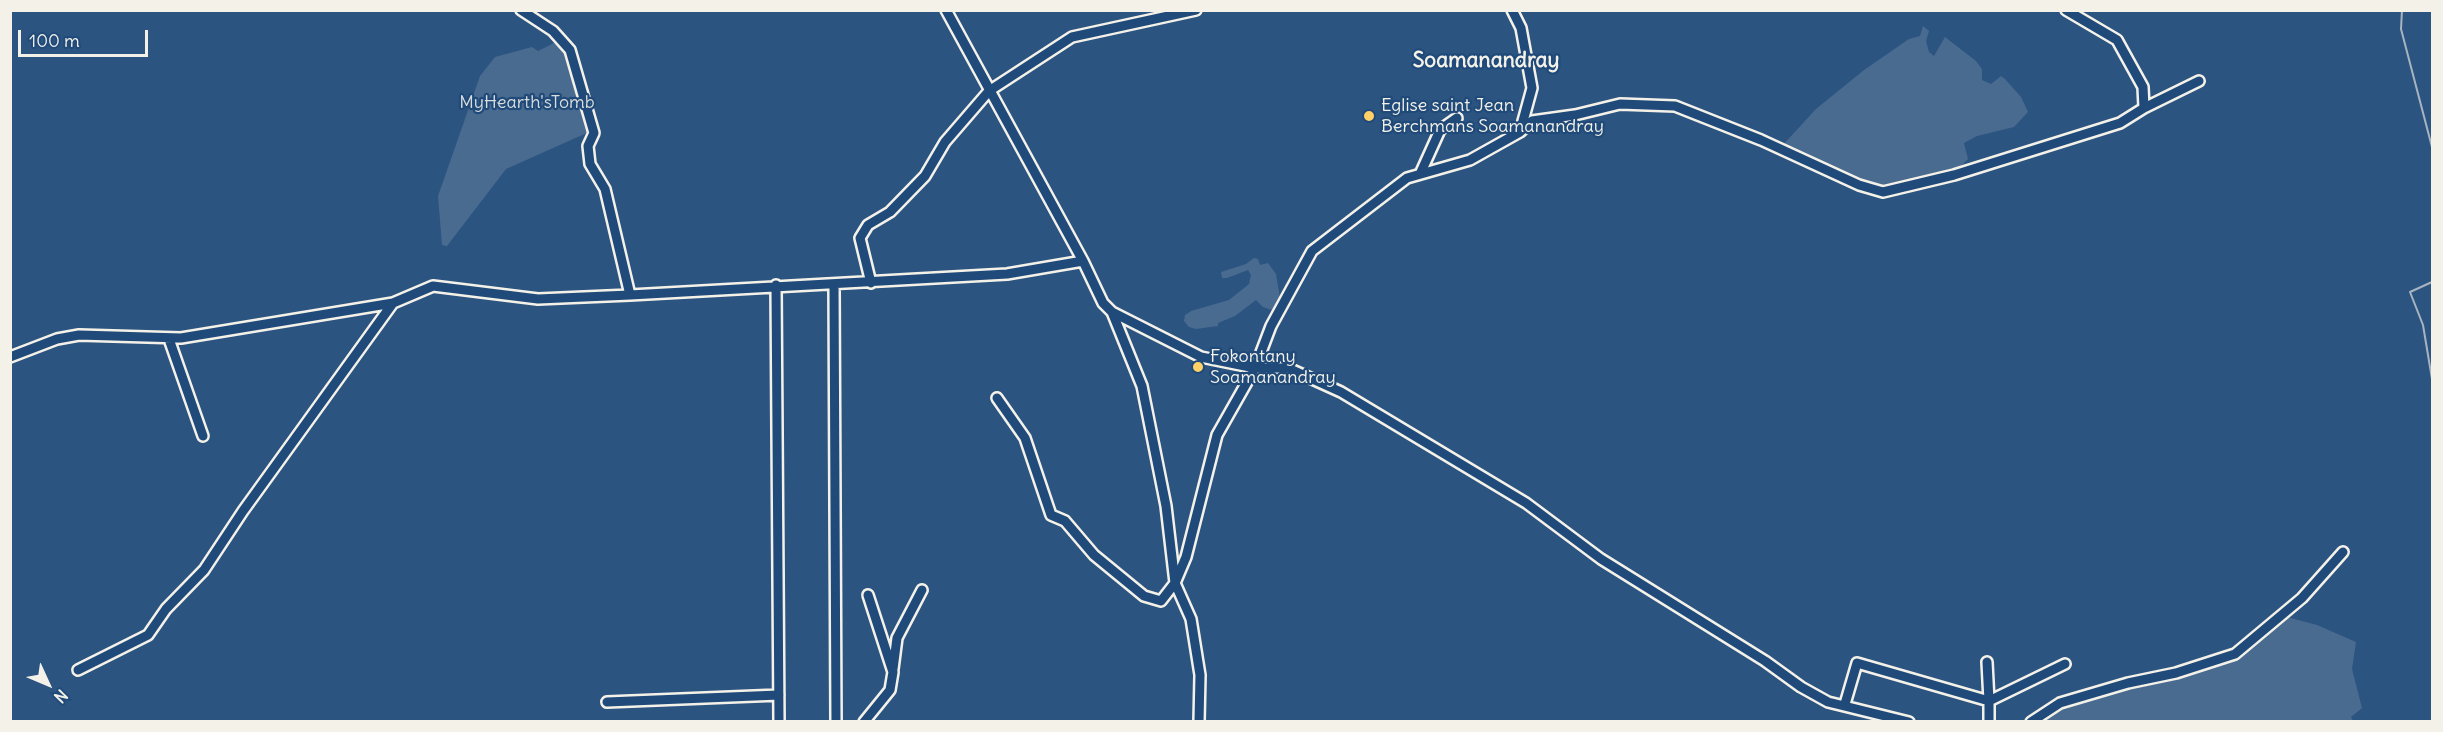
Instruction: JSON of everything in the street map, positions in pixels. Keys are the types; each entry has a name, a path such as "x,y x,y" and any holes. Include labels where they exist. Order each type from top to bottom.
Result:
{"street":[{"path":"522,10 553,31 570,50 594,134 588,146 590,164 605,189 630,295"},
{"path":"946,10 1083,261 1103,303 1112,312 1202,357 1255,368 1288,368 1341,392 1526,503 1601,559 1765,661 1801,687 1828,702 1845,704 1909,722"},
{"path":"871,283 860,238 868,225 890,212 925,177 945,142 989,91 1072,37 1196,10"},
{"path":"1512,10 1521,28 1532,88 1520,132"},
{"path":"2066,10 2117,40 2143,87 2144,108"},
{"path":"997,398 1024,438 1051,515 1065,521 1094,555 1144,597 1161,601 1175,583 1186,557 1217,435 1255,368 1270,326 1312,251 1407,178 1421,172 1470,160 1520,132 1532,121 1575,115 1620,104 1675,106 1761,140 1859,185 1883,192 1954,175 2120,123 2144,108 2199,81"},
{"path":"1421,172 1440,130 1457,118"},
{"path":"10,357 57,339 78,335 169,339 393,303 433,286 538,299 1007,274 1083,261"},
{"path":"834,284 836,722"},
{"path":"776,285 779,722"},
{"path":"78,670 148,635 166,609 204,570 243,511 393,303"},
{"path":"1112,312 1142,386 1166,506 1175,583 1191,619 1200,675 1199,722"},
{"path":"169,339 203,436"},
{"path":"2031,722 2060,703 2128,683 2176,673 2235,654 2302,598 2343,552"},
{"path":"864,722 890,690 897,638 922,590"},
{"path":"868,595 893,672"},
{"path":"1987,662 1989,722"},
{"path":"1845,704 1857,663 1989,701 2065,664"},
{"path":"607,702 779,695"}],"green space":[{"path":"1923,26 1929,31 1926,41 1929,52 1934,56 1945,37 1976,61 1982,69 1982,80 1991,84 2001,76 2005,79 2021,97 2028,112 2014,127 1977,136 1964,143 1968,159 1961,166 1886,188 1852,179 1782,146 1816,109 1864,70 1909,39 1920,36"},
{"name":"MyHearth'sTomb","path":"556,42 566,51 589,132 506,169 447,246 442,245 438,196 480,76 495,57 532,47 538,51"},
{"path":"1254,258 1258,259 1260,265 1268,263 1276,274 1280,298 1275,311 1263,307 1256,300 1235,316 1218,323 1218,326 1196,329 1189,327 1184,321 1185,315 1191,311 1229,300 1249,284 1251,275 1248,270 1227,278 1222,278 1221,272 1246,264"},
{"path":"2287,617 2317,625 2356,642 2352,669 2362,708 2351,717 2353,721 2040,722 2062,707 2172,677 2234,656"}],"waterway":[{"path":"2402,10 2401,29 2432,147"},
{"path":"2432,282 2410,292 2423,325 2432,379"}],"place":[{"name":"Eglise saint Jean Berchmans Soamanandray","path":"1369,116"},
{"name":"Fokontany Soamanandray","path":"1198,367"}],"district":[{"name":"Soamanandray","path":"1486,61"}]}
